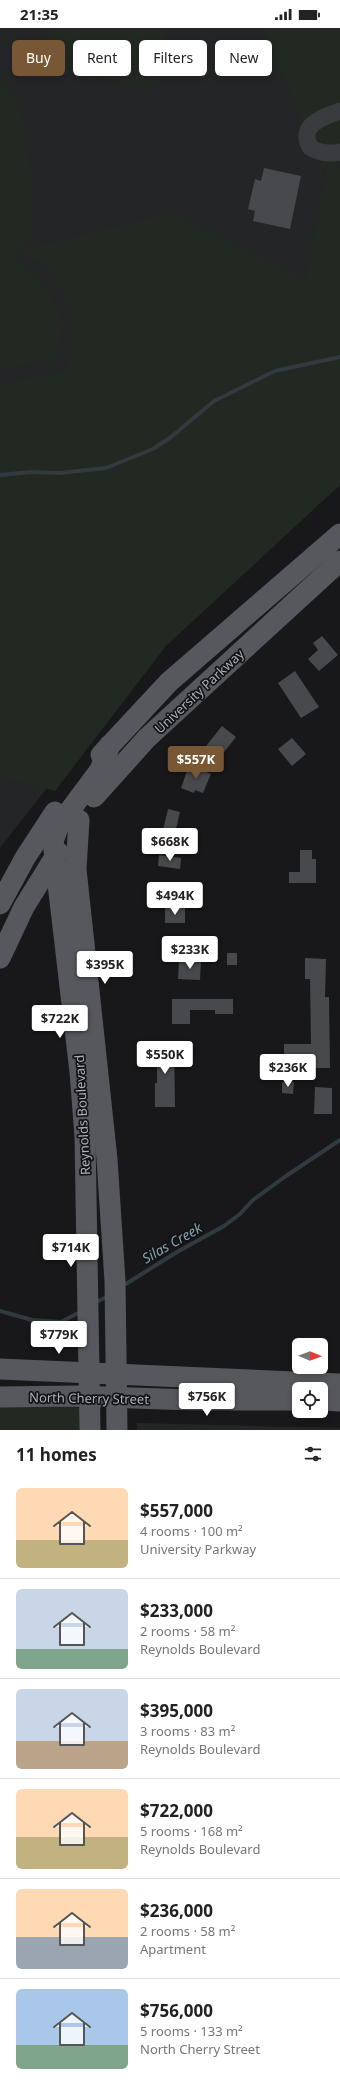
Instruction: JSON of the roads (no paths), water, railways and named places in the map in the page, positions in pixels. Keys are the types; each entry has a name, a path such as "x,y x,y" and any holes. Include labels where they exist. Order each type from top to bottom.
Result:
{"main road":[{"name":"University Parkway","path":"0,904 25,858 56,811 82,776 169,682 337,548"},
{"name":"University Parkway","path":"0,958 24,907 90,803 147,738 337,548"},
{"name":"Reynolds Boulevard","path":"90,1430 85,1137 82,1086 56,855 53,841 56,830 100,770 110,745"},
{"name":"Reynolds Boulevard","path":"79,820 76,861 107,1159 115,1281 117,1430"},
{"name":"North Cherry Street","path":"0,1369 340,1384"},
{"name":"North Cherry Street","path":"0,1397 90,1396 192,1400 292,1400"},
{"path":"328,1400 340,1401"}],"street":[{"path":"340,111 316,120 311,125 307,140 310,147 318,152 331,154 340,152"}],"waterway":[{"path":"0,475 31,472 59,473 106,468 153,449 171,437 214,401 275,371 340,357"},
{"name":"Silas Creek","path":"121,1287 177,1252 224,1226 240,1214 253,1200 340,1140"},
{"name":"Silas Creek","path":"94,1303 109,1296"},
{"name":"Silas Creek","path":"0,1311 32,1320 61,1322 82,1311"}]}
